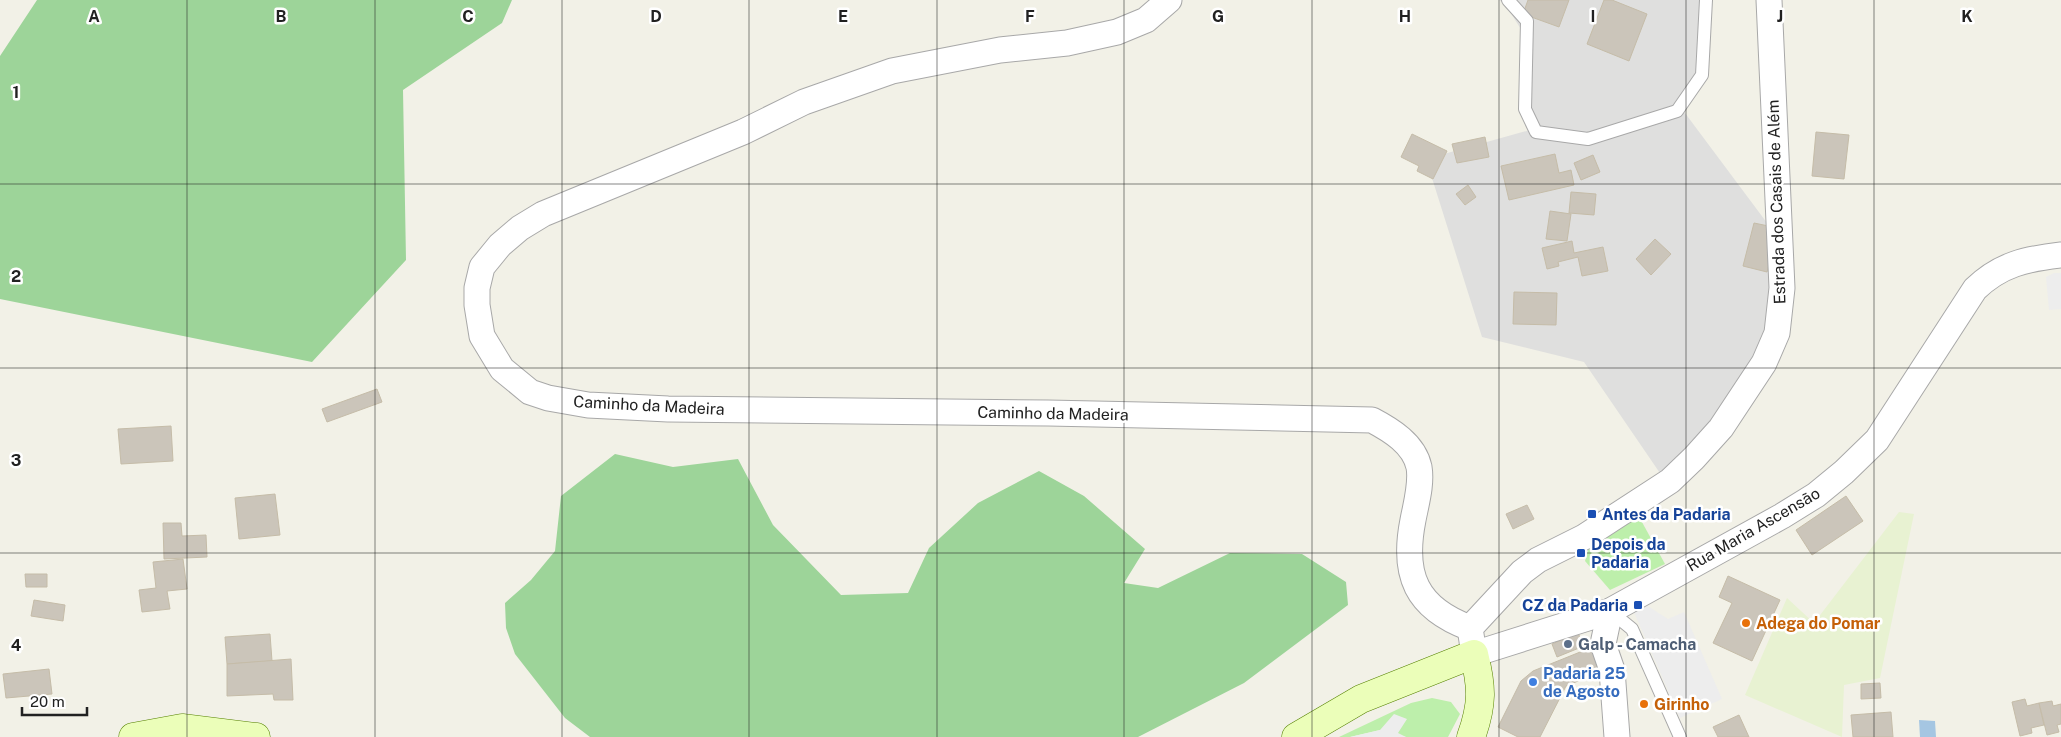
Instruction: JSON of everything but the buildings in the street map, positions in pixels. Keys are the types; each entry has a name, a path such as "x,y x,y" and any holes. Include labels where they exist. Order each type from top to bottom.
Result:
{"main road":[{"path":"1296,737 1361,698 1472,641 1482,689 1480,706 1470,737"},
{"path":"133,737 182,728 256,737"}],"street":[{"name":"Caminho da Madeira","path":"1168,0 1146,20 1117,32 1067,42 1000,50 902,68 804,102 743,132 543,214 520,228 500,244 482,267 477,288 482,336 502,369 530,392 548,398 588,405 668,409 1048,413 1372,420 1390,429 1408,445 1419,466 1418,493 1409,548 1412,578 1417,589 1440,614 1472,641"},
{"name":"Estrada dos Casais de Além","path":"1472,641 1530,566 1584,537 1670,481 1721,428 1764,363 1777,333 1782,288 1769,0"},
{"name":"Rua Maria Ascensão","path":"1472,641 1610,611 1782,516 1816,495 1844,472 1877,440 1976,289 1990,275 2006,266 2038,258 2061,255"},
{"path":"1610,611 1603,644 1612,670 1617,737"}],"lane":[{"path":"1508,0 1526,21 1525,109 1536,132 1588,139 1677,111 1702,75 1706,0"},
{"path":"1610,611 1632,629 1680,737"}],"shaded area":[{"path":"1499,0 1699,0 1702,72 1682,109 1779,239 1772,348 1664,479 1584,362 1482,337 1426,159 1530,130 1524,34 1505,4"},
{"path":"2054,273 2061,273 2061,309 2049,310 2046,277"},
{"path":"1646,605 1668,619 1684,612 1722,699 1680,718 1633,610"},
{"path":"1394,714 1407,719 1398,733 1406,737 1350,737 1380,730"}],"green space":[{"path":"37,0 512,0 502,23 403,90 406,260 312,362 0,299 0,56"},
{"path":"615,454 673,467 738,459 773,525 841,595 908,593 929,548 978,503 1039,471 1084,496 1145,549 1124,583 1158,588 1230,553 1302,554 1346,582 1348,605 1244,683 1138,737 590,737 565,718 515,654 506,628 505,603 531,580 555,551 561,496"},
{"path":"1899,512 1914,514 1880,678 1844,685 1842,737 1745,695 1787,598 1814,623"},
{"path":"1637,513 1665,564 1610,590 1585,561 1589,547"},
{"path":"1432,698 1451,702 1460,714 1448,737 1406,737 1380,730 1350,737 1339,737 1411,703"}],"water":[{"path":"1919,720 1935,721 1936,737 1920,737"}],"place":[{"name":"Antes da Padaria","path":"1592,514"},
{"name":"Depois da Padaria","path":"1581,553"},
{"name":"CZ da Padaria","path":"1638,605"},
{"name":"Adega do Pomar","path":"1746,623"},
{"name":"Galp - Camacha","path":"1568,644"},
{"name":"Padaria 25 de Agosto","path":"1533,682"},
{"name":"Girinho","path":"1644,704"}]}
